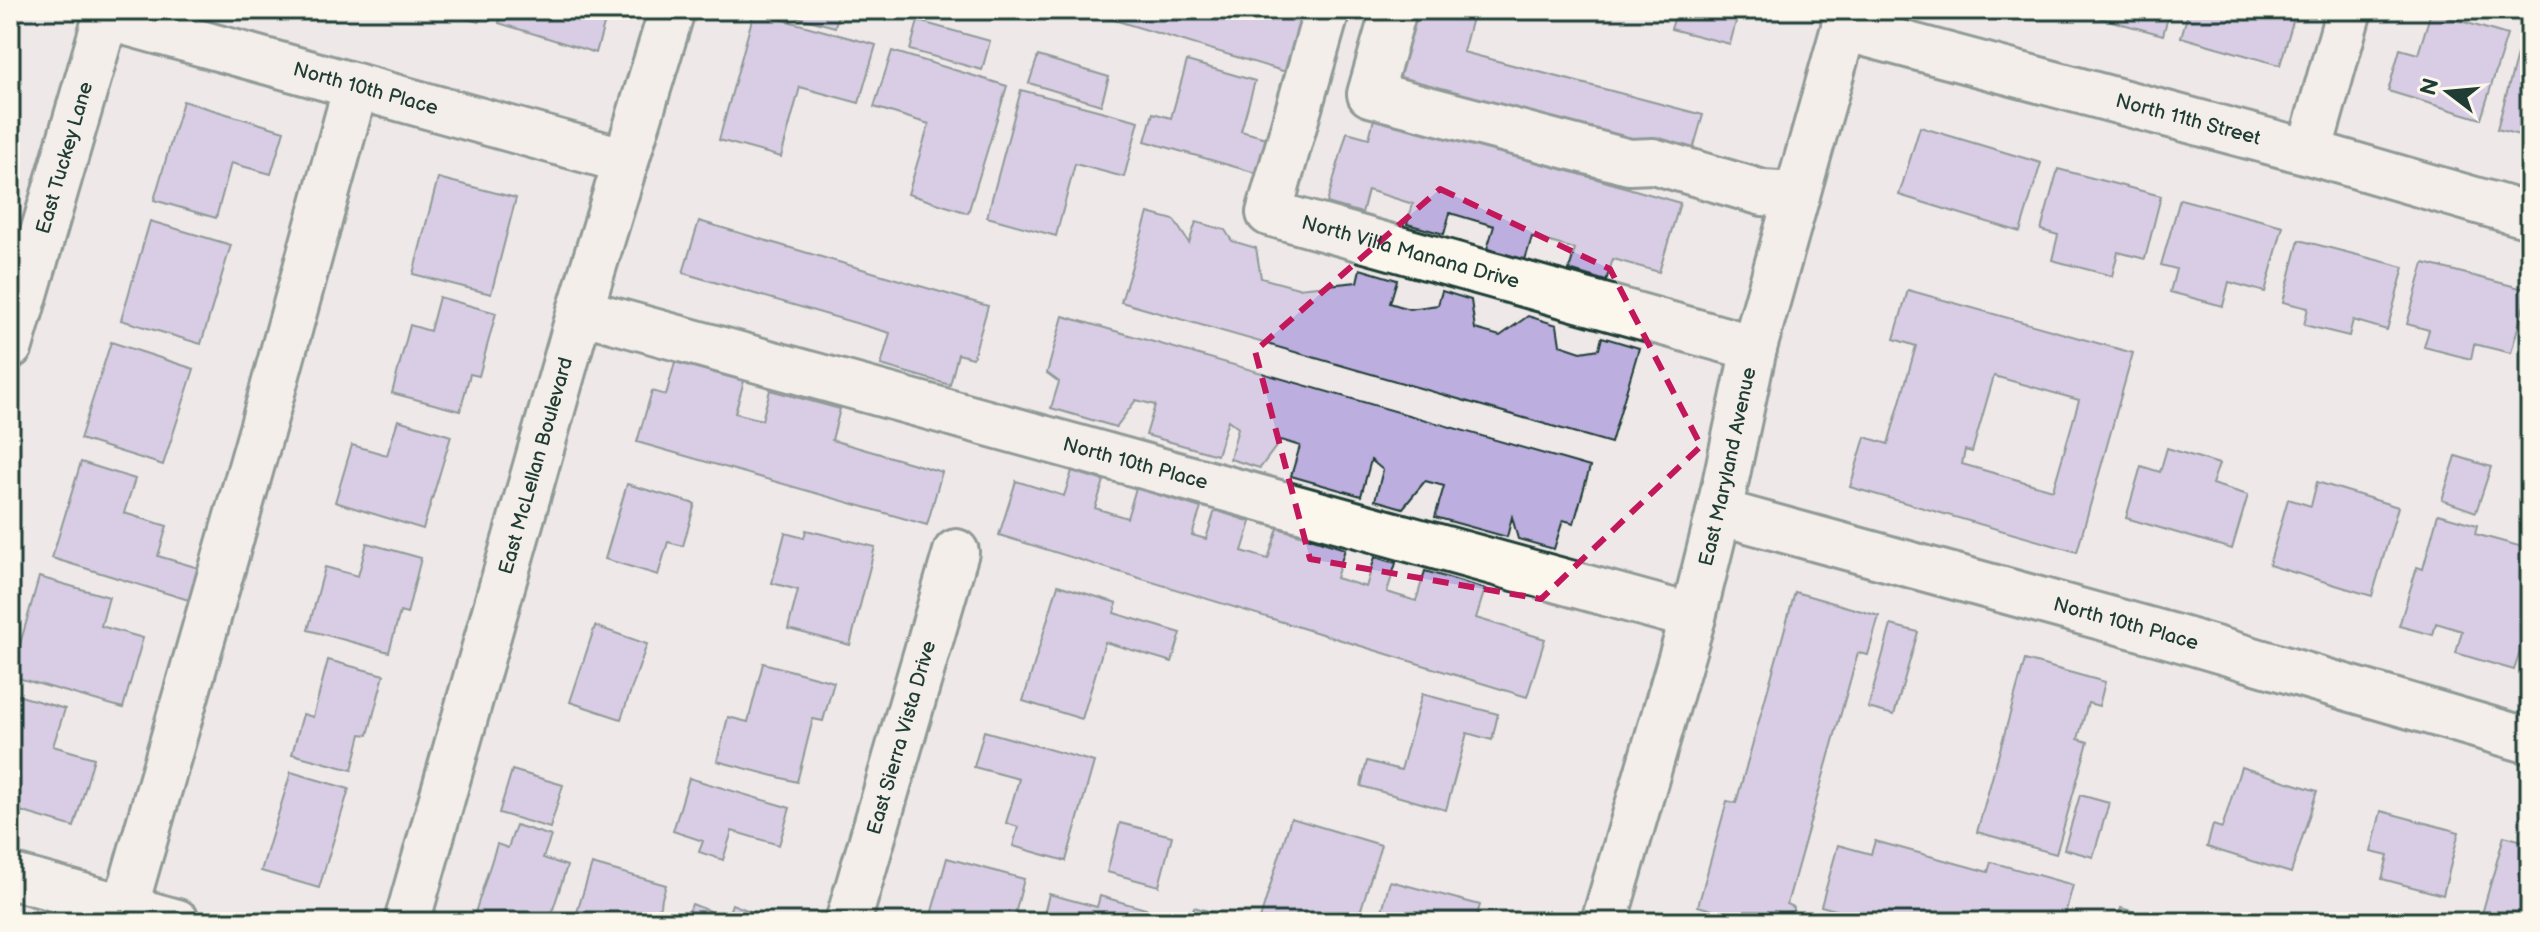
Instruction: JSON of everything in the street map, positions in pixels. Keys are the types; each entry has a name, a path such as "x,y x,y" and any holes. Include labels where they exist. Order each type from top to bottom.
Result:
{"street":[{"name":"East McLellan Boulevard","path":"407,922 580,311 672,10"},
{"name":"North Villa Manana Drive","path":"1327,10 1269,213 1754,348"},
{"path":"1394,10 1370,94 1629,162 1653,161 1763,193 1797,195"},
{"path":"2309,152 2349,10"},
{"name":"North 10th Place","path":"106,17 626,161"},
{"name":"East Tuckey Lane","path":"10,346 106,17"},
{"name":"East Maryland Avenue","path":"1604,922 1693,617 1754,348 1846,19"},
{"name":"North 11th Street","path":"1846,19 2530,216"},
{"path":"125,908 258,444 356,86"},
{"name":"North 10th Place","path":"580,311 1693,617"},
{"name":"North 10th Place","path":"1719,512 2189,641 2530,741"},
{"name":"East Sierra Vista Drive","path":"848,922 956,552"},
{"path":"10,876 177,922"}],"highlighted area":[{"path":"1440,189 1610,269 1701,446 1541,599 1310,559 1255,351"}],"building":[{"path":"434,10 482,10 479,22"},
{"path":"503,10 608,10 596,53 499,23"},
{"path":"771,10 839,10 835,27"},
{"path":"1081,10 1316,10 1296,75"},
{"path":"1409,10 1474,10 1463,52 1703,115 1692,153 1633,138 1628,158 1391,79"},
{"path":"1677,10 1739,10 1730,44 1671,29"},
{"path":"2071,10 2170,10 2163,35"},
{"path":"2189,10 2270,10 2294,18 2280,65 2181,37"},
{"path":"754,12 876,45 859,103 800,87 781,157 719,140"},
{"path":"2431,12 2507,35 2481,119 2388,91 2400,49 2418,54"},
{"path":"918,21 990,41 982,70 910,50"},
{"path":"2520,44 2530,47 2530,138 2497,129"},
{"path":"892,51 1007,86 968,213 908,194 929,124 874,107"},
{"path":"1038,56 1109,77 1101,105 1029,83"},
{"path":"1187,61 1255,81 1241,131 1266,138 1256,173 1145,141 1153,113 1171,118"},
{"path":"1021,90 1139,121 1124,177 1075,164 1056,236 987,217"},
{"path":"183,101 284,131 271,174 231,163 216,218 154,200"},
{"path":"1375,115 1680,203 1659,272 1613,259 1606,281 1569,270 1575,249 1532,237 1525,260 1487,249 1494,226 1450,213 1444,234 1407,224 1413,204 1368,190 1362,213 1327,203 1347,132 1369,138"},
{"path":"1920,127 2041,163 2020,232 1899,195"},
{"path":"2058,169 2161,196 2145,259 2118,252 2112,276 2052,260 2058,235 2041,230"},
{"path":"438,178 516,198 491,294 413,274"},
{"path":"2180,199 2283,226 2265,292 2229,282 2223,306 2170,292 2176,269 2161,265"},
{"path":"1148,213 1174,220 1189,243 1196,222 1225,230 1232,241 1256,248 1261,278 1298,288 1357,282 1360,269 1397,280 1390,303 1409,309 1438,305 1442,291 1471,300 1475,329 1500,336 1528,316 1557,325 1560,345 1581,352 1599,349 1602,337 1639,348 1611,443 1121,302"},
{"path":"150,221 231,245 201,344 121,320"},
{"path":"699,221 988,306 973,358 958,354 950,385 881,365 890,333 683,273"},
{"path":"2299,240 2404,267 2387,330 2353,320 2349,336 2304,325 2308,308 2283,302"},
{"path":"2424,263 2528,290 2511,353 2474,344 2471,359 2424,347 2429,330 2407,324"},
{"path":"1908,290 2133,353 2077,552 1850,487 1865,437 1888,444 1916,346 1894,339","holes":["1994,376 2079,400 2053,490 1962,464 1965,450 1972,452"]},
{"path":"439,297 496,313 479,376 470,374 460,411 392,393 410,325 430,331"},
{"path":"1063,316 1590,467 1574,523 1563,520 1554,549 1518,539 1512,517 1507,537 1435,517 1444,486 1425,481 1403,508 1375,500 1383,470 1371,460 1361,496 1291,476 1300,446 1281,440 1260,468 1230,459 1238,428 1228,420 1217,455 1146,435 1155,405 1136,400 1116,427 1051,408 1059,382 1047,373"},
{"path":"111,342 194,369 163,465 80,439"},
{"path":"675,362 744,381 735,413 762,420 770,390 840,409 832,440 942,472 927,525 637,442 652,391 666,395"},
{"path":"398,420 451,436 423,529 335,502 352,445 387,455"},
{"path":"2167,448 2219,464 2212,484 2248,495 2232,549 2126,518 2141,466 2160,472"},
{"path":"2456,456 2491,467 2476,512 2442,500"},
{"path":"81,462 135,479 124,513 167,526 158,556 202,569 192,601 52,558"},
{"path":"1072,471 1104,481 1095,508 1127,518 1136,488 1201,508 1192,535 1206,539 1215,510 1251,522 1242,551 1268,559 1278,528 1345,549 1336,578 1366,587 1375,557 1396,563 1387,592 1416,601 1425,571 1485,589 1476,618 1545,639 1527,697 999,535 1016,481 1064,496"},
{"path":"2317,482 2398,507 2372,596 2269,565 2288,499 2311,506"},
{"path":"627,484 695,504 683,546 668,542 658,575 605,559"},
{"path":"2438,514 2477,525 2475,534 2530,549 2530,583 2519,623 2529,625 2514,670 2456,653 2462,631 2436,623 2433,635 2399,626 2417,567 2423,569"},
{"path":"806,530 875,547 850,645 788,629 798,590 772,583 785,533 804,538"},
{"path":"367,543 421,558 407,614 400,612 389,652 308,630 325,567 358,576"},
{"path":"39,577 109,597 101,626 143,638 123,708 11,676"},
{"path":"1058,585 1117,603 1114,613 1181,633 1172,662 1105,642 1082,719 1023,701"},
{"path":"1795,592 1879,616 1868,655 1858,653 1787,904 1794,907 1790,922 1753,922 1698,906 1727,801 1736,803"},
{"path":"1891,625 1918,632 1894,715 1868,708"},
{"path":"595,626 647,644 621,719 570,702"},
{"path":"328,660 384,675 368,735 361,734 352,770 292,754 303,714 313,717"},
{"path":"2025,660 2105,682 2099,706 2088,703 2078,739 2088,742 2056,854 1977,832"},
{"path":"763,663 834,682 823,721 813,719 797,782 717,761 728,717 748,722"},
{"path":"10,693 65,709 53,746 94,758 74,827 10,808"},
{"path":"1422,694 1498,714 1492,740 1467,733 1446,810 1361,786 1367,761 1401,770"},
{"path":"984,731 1094,762 1066,861 1013,846 1018,827 1006,823 1019,779 974,767"},
{"path":"2241,767 2317,791 2291,873 2207,847 2213,825 2222,828"},
{"path":"512,770 563,785 550,828 499,813"},
{"path":"291,772 349,789 319,888 261,871"},
{"path":"689,778 790,808 779,845 732,831 723,860 699,852 703,841 673,831"},
{"path":"2080,795 2109,803 2093,857 2064,849"},
{"path":"2381,811 2459,832 2443,895 2382,879 2388,856 2371,852"},
{"path":"1291,818 1381,845 1357,922 1259,922"},
{"path":"1120,823 1172,836 1159,886 1107,872"},
{"path":"516,825 551,836 543,858 567,866 549,922 472,922 497,844 508,848"},
{"path":"2504,836 2530,843 2530,922 2480,921"},
{"path":"1875,841 1988,872 1991,862 2073,885 2063,922 1879,922 1821,906 1838,845 1871,854"},
{"path":"947,858 1024,879 1013,922 929,922"},
{"path":"592,864 666,885 655,922 574,922"},
{"path":"1390,881 1480,905 1475,922 1379,922"},
{"path":"1049,894 1097,907 1100,896 1156,912 1153,922 1042,922"},
{"path":"692,904 727,918 732,904 778,922 685,922"},
{"path":"1194,907 1236,919 1235,922 1189,922"},
{"path":"2121,908 2168,922 2117,922"}]}
